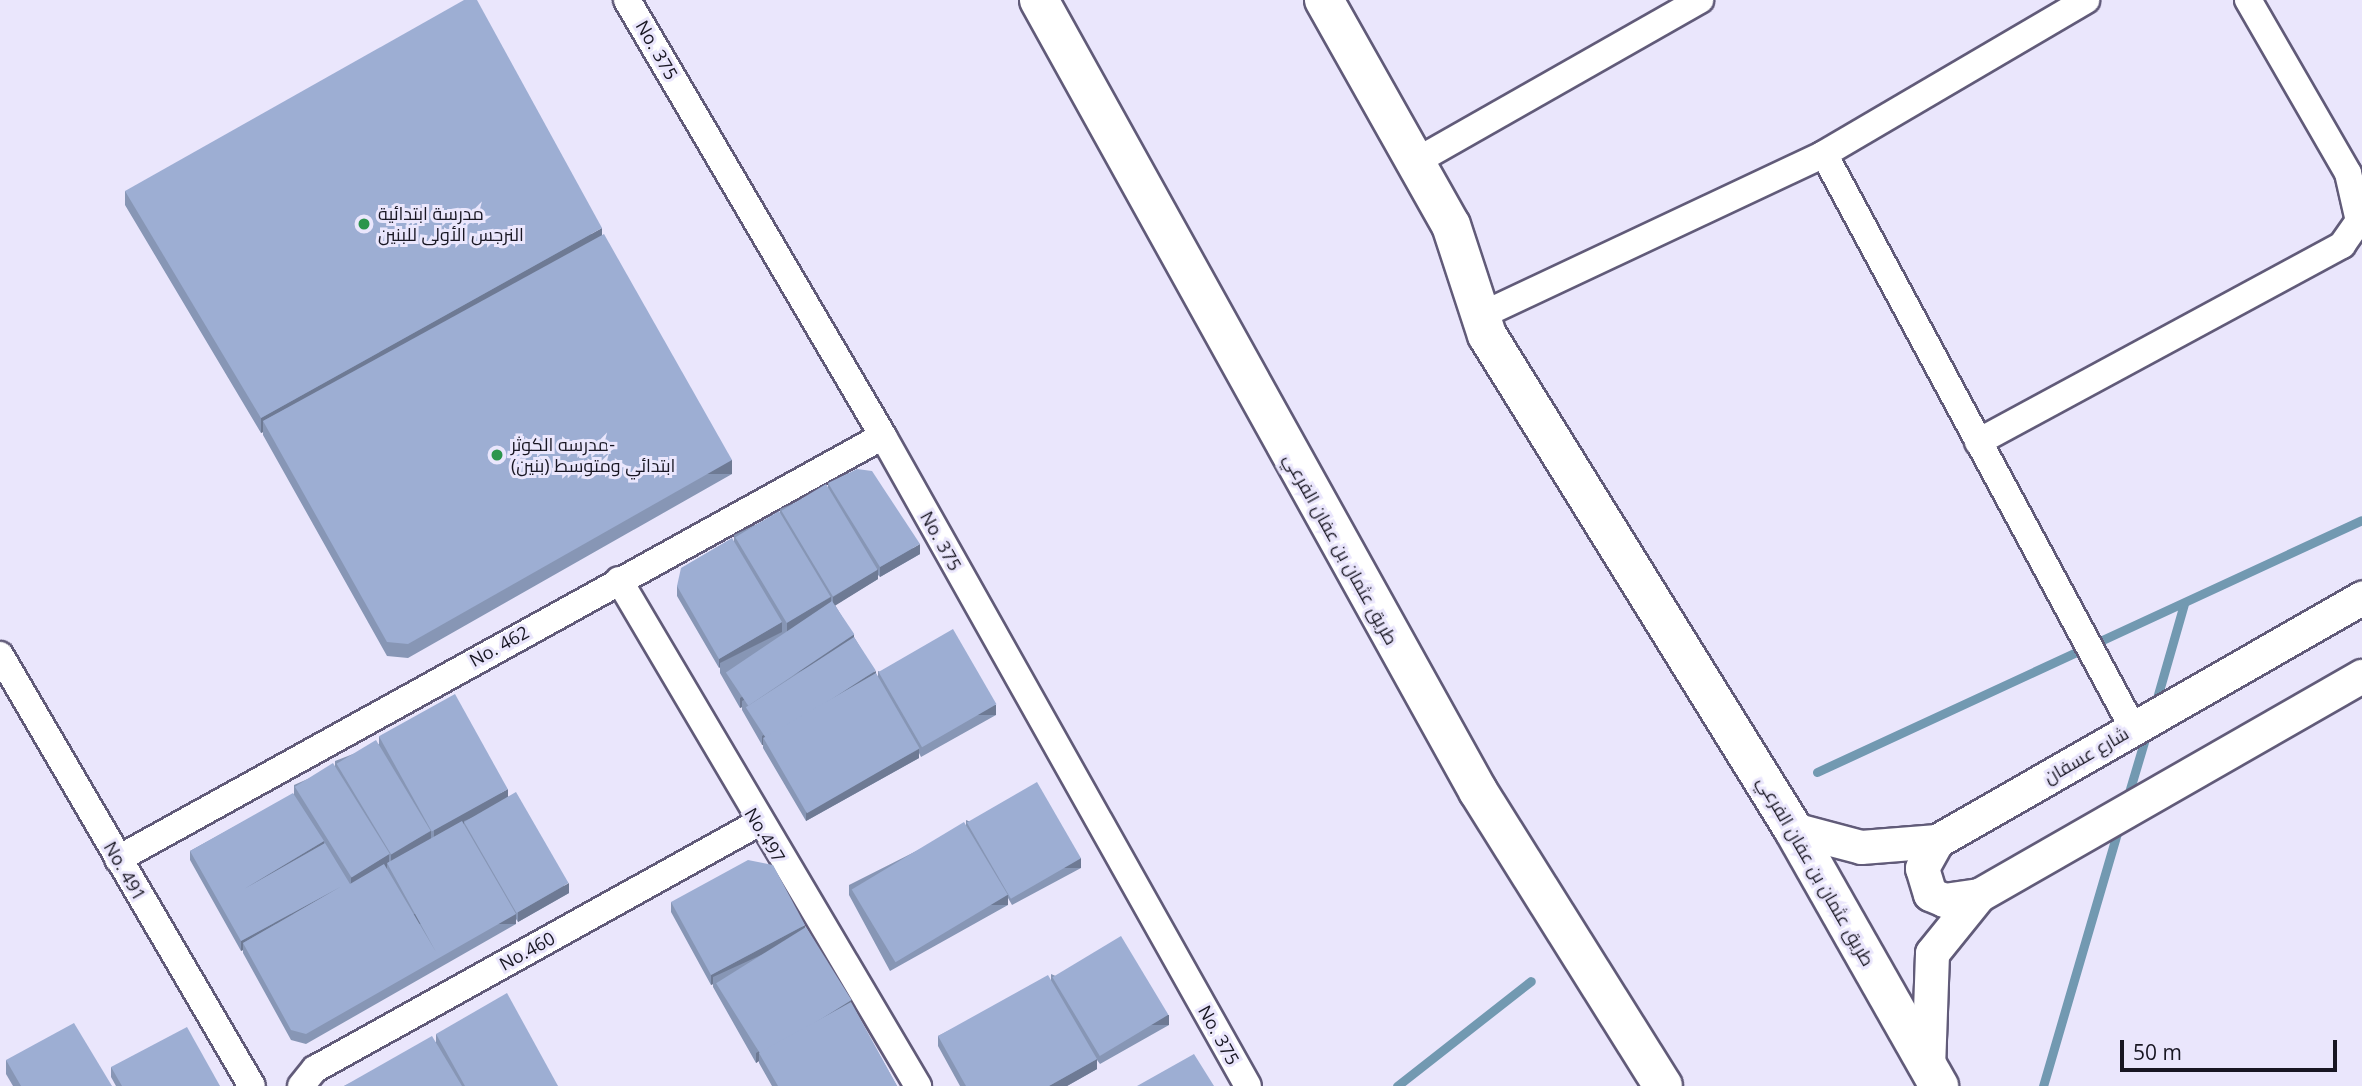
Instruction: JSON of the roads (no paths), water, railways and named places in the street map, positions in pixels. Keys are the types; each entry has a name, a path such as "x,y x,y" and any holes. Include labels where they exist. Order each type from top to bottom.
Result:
{"main road":[{"name":"طريق عثمان بن عفان الفرعي","path":"1039,0 1478,791 1663,1086"},
{"name":"طريق عثمان بن عفان الفرعي","path":"1324,0 1451,225 1480,316 1793,829 1933,1077"}],"street":[{"name":"No. 375","path":"627,0 883,436 1248,1086"},
{"path":"1415,162 1700,0"},
{"path":"1480,316 1824,154 2086,0"},
{"path":"1978,442 2342,244 2360,221 2348,173 2248,0"},
{"path":"1824,154 2133,728"},
{"name":"No. 462","path":"118,859 618,580 883,436"},
{"name":"No.497","path":"618,580 758,823 918,1086"},
{"name":"شارع عسفان","path":"1793,829 1861,847 1937,841 2362,598"},
{"name":"No. 491","path":"0,655 252,1086"},
{"path":"1933,1077 1932,953 1979,895 2362,676"},
{"name":"No.460","path":"301,1086 315,1069 758,823"},
{"path":"1937,841 1922,868 1930,894 1944,900 1979,895"}],"waterway":[{"path":"1817,772 2362,520"},
{"path":"2155,705 2184,604"},
{"path":"2127,799 2147,732"},
{"path":"2043,1086 2119,826"},
{"path":"1397,1086 1531,981"}],"place":[{"name":"مدرسة ابتدائية النرجس الأولى للبنين","path":"364,224"},
{"name":"مدرسه الكوثر- ابتدائي ومتوسط (بنين)","path":"497,455"}]}
